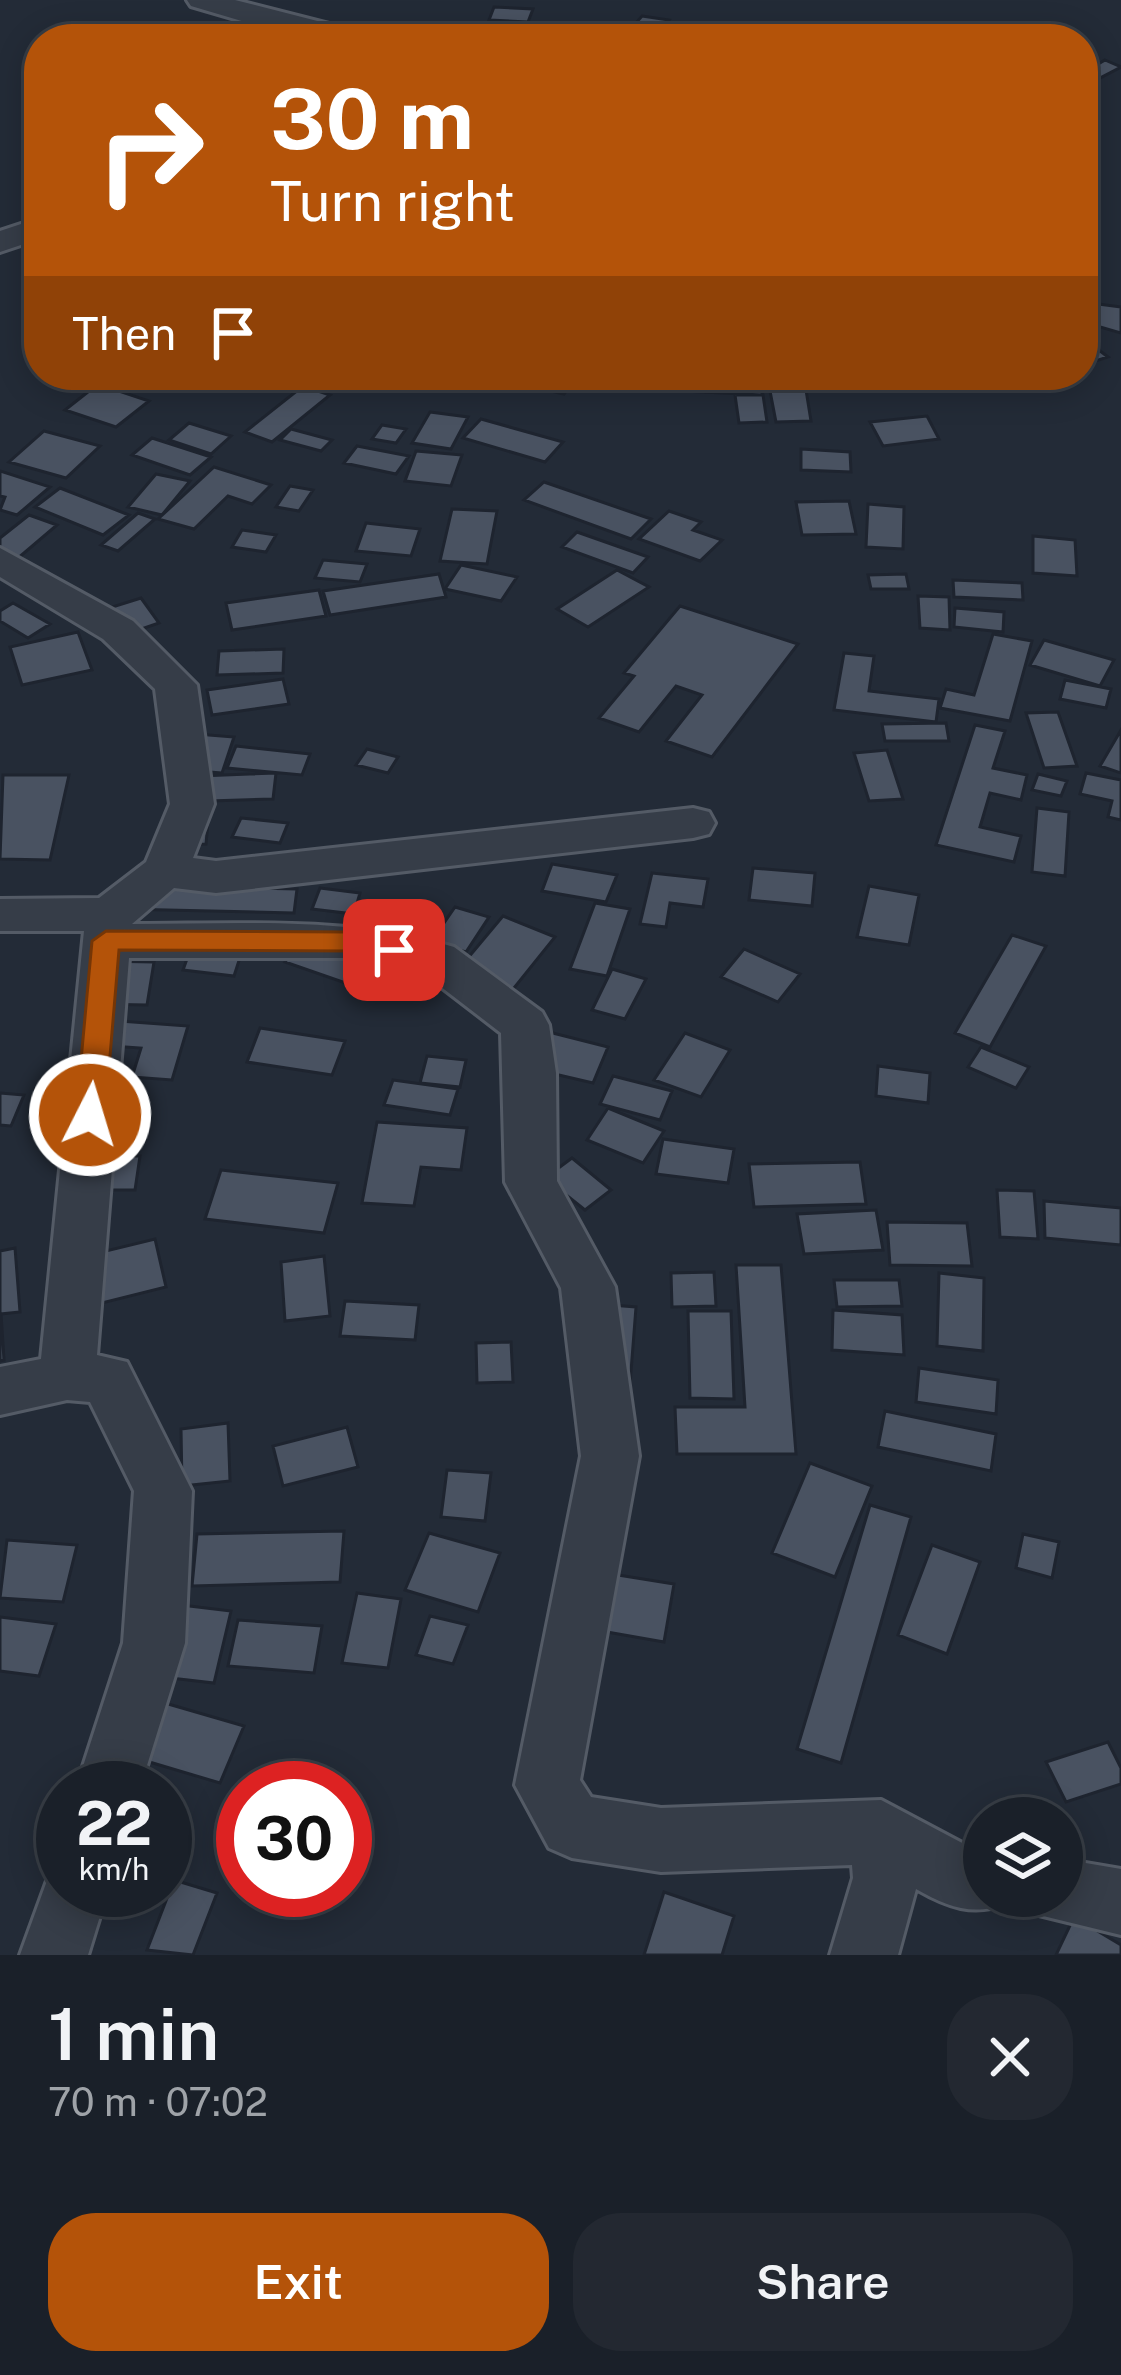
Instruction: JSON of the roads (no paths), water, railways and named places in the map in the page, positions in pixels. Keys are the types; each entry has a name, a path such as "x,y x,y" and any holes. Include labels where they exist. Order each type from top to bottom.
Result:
{"street":[{"path":"201,0 295,24"},
{"path":"0,560 118,630 176,686 192,805 165,871 107,927 67,1377"},
{"path":"165,871 215,877 693,823"},
{"path":"0,915 107,927 352,941 437,959 525,1025 531,1073 531,1182 588,1287 610,1456 547,1785 572,1826 661,1840 881,1832 963,1876"},
{"path":"0,1391 67,1377 107,1378 163,1491 154,1643 117,1761"},
{"path":"864,1955 886,1878 881,1832"},
{"path":"1083,1896 1121,1902"},
{"path":"54,1955 66,1917"}]}
